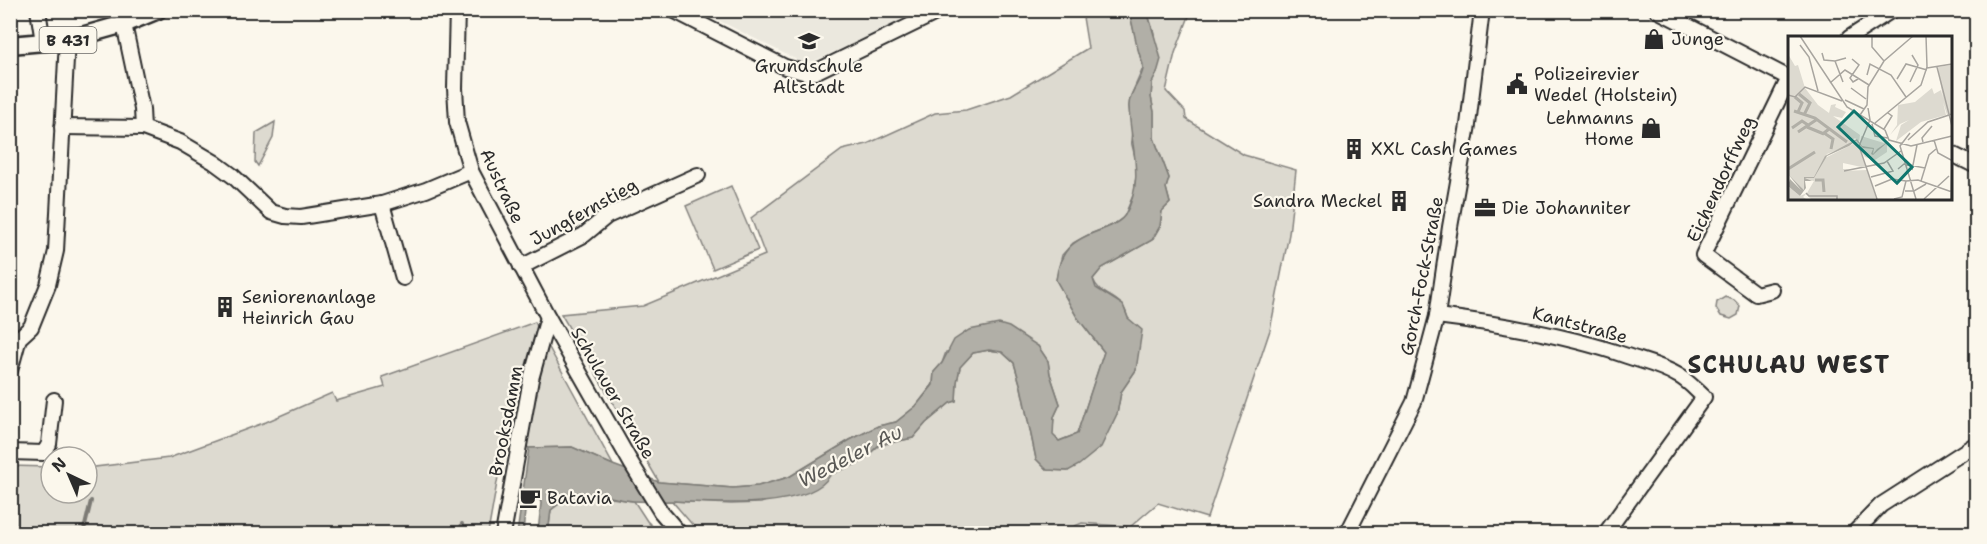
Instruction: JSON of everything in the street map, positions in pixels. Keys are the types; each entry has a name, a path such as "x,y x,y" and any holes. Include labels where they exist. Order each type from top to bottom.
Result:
{"main road":[{"name":"B 431","path":"10,45 67,40 124,24 158,10"}],"street":[{"path":"38,10 43,42"},
{"name":"Austraße","path":"457,10 455,88 457,122 471,171 521,267"},
{"path":"673,10 785,67 807,73 815,72 942,10"},
{"name":"Gorch-Fock-Straße","path":"1347,534 1414,402 1437,316 1468,125 1482,10"},
{"path":"1656,10 1788,77"},
{"path":"1852,36 1892,10"},
{"path":"124,24 142,109 143,128"},
{"path":"10,371 19,338 31,327 48,285 56,251 67,40"},
{"name":"Eichendorffweg","path":"1772,290 1756,294 1703,255 1788,80"},
{"path":"62,127 143,128 180,142 213,162 253,193 271,212 285,216 301,217 382,204 426,190 471,171"},
{"path":"1951,153 1977,166"},
{"name":"Jungfernstieg","path":"521,267 584,235 607,216 698,175"},
{"path":"382,204 403,278"},
{"name":"Schulauer Straße","path":"521,267 631,463 661,512 680,534"},
{"name":"Kantstraße","path":"1437,316 1494,323 1599,346 1680,376 1704,397 1605,534"},
{"name":"Brooksdamm","path":"503,534 531,379 548,317"},
{"path":"10,452 44,453 49,444 54,400"},
{"path":"1853,534 1881,505 1977,444"}],"shaded area":[{"name":"Grundschule Altstadt","path":"711,11 898,11 900,22 814,61 803,63 710,16"},
{"path":"1082,11 1129,11 1143,68 1130,98 1129,107 1131,141 1137,165 1134,193 1124,217 1113,225 1073,243 1062,255 1056,280 1077,317 1104,352 1077,434 1059,441 1052,435 1054,417 1060,404 1048,361 1038,346 946,352 942,363 934,372 933,384 916,406 896,422 878,426 850,440 789,477 758,486 733,488 659,482 561,314 643,306 765,255 751,218 842,150 867,144 935,113 966,110 1011,95 1088,48"},
{"path":"1147,11 1191,11 1175,53 1166,91 1185,111 1186,119 1244,155 1296,170 1289,234 1270,330 1207,518 1158,503 1130,527 1082,523 1059,533 703,534 696,529 672,501 761,503 861,462 879,445 913,438 926,423 950,403 956,401 960,367 973,353 989,350 1002,352 1014,363 1036,459 1047,470 1068,471 1117,414 1121,392 1136,370 1130,325 1125,309 1117,300 1098,288 1093,279 1102,268 1152,240 1160,226 1162,211 1170,203 1166,188 1169,178 1154,138 1154,112 1151,97 1152,82 1157,73 1154,33"},
{"path":"275,122 273,138 258,166 255,162 256,133"},
{"path":"731,186 758,250 713,269 686,206"},
{"path":"1725,297 1734,300 1740,306 1738,315 1731,319 1721,316 1716,308 1717,302"},
{"path":"535,322 540,332 525,385 510,454 501,460 488,533 11,533 10,466 39,467 39,505 99,505 99,467 169,458 266,422 332,393 336,401 385,387 382,377"},
{"path":"546,342 613,465 572,447 529,448 523,444"},
{"path":"580,494 634,501 647,521 659,533 548,534 551,510 565,499"}],"water":[{"name":"Wedeler Au","path":"1129,11 1147,11 1161,59 1152,83 1151,97 1154,112 1154,138 1169,178 1166,188 1170,203 1162,211 1160,226 1152,240 1102,268 1093,279 1096,288 1123,305 1128,318 1142,330 1136,370 1121,392 1117,414 1101,447 1068,471 1047,470 1036,459 1014,363 1002,352 989,350 973,353 960,367 956,401 950,403 926,423 913,438 879,445 861,462 831,474 820,486 803,494 759,502 712,503 633,501 585,493 568,498 551,510 548,534 538,533 541,503 539,497 529,496 526,500 523,533 517,534 529,448 572,447 659,482 733,488 758,486 789,477 850,440 878,426 896,422 916,406 933,385 934,372 942,363 954,340 969,330 999,324 1009,327 1038,346 1048,361 1060,404 1054,417 1053,435 1059,441 1077,434 1104,352 1077,317 1056,280 1061,259 1071,245 1119,221 1125,215 1135,188 1136,175 1129,102 1142,73 1143,64"}],"waterway":[{"path":"10,524 15,504"},
{"path":"83,534 90,505"},
{"path":"459,534 462,524"}],"place":[{"name":"Junge","path":"1654,39"},
{"name":"Grundschule Altstadt","path":"809,41"},
{"name":"Polizeirevier Wedel (Holstein)","path":"1517,84"},
{"name":"Lehmanns Home","path":"1651,128"},
{"name":"XXL Cash Games","path":"1354,149"},
{"name":"Sandra Meckel","path":"1399,201"},
{"name":"Die Johanniter","path":"1485,208"},
{"name":"Seniorenanlage Heinrich Gau","path":"225,307"},
{"name":"Batavia","path":"530,498"}],"district":[{"name":"SCHULAU WEST","path":"1789,365"}]}
